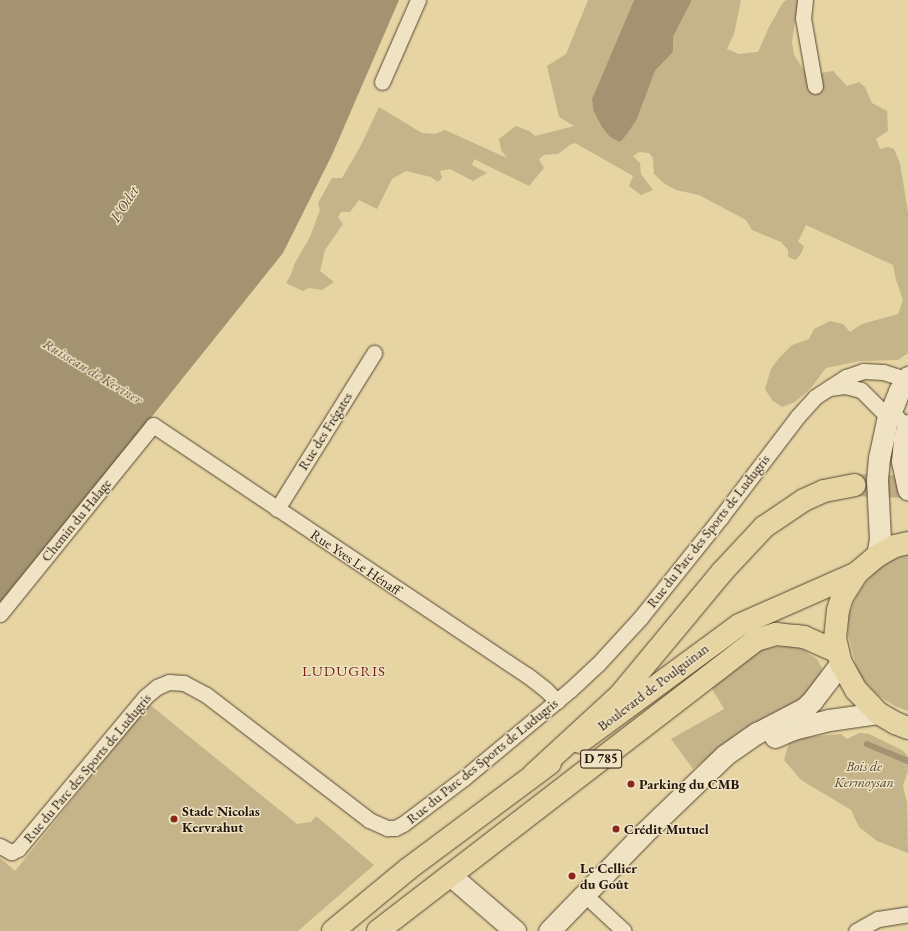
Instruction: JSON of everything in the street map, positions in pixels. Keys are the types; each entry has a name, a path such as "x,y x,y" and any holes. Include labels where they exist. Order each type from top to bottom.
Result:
{"main road":[{"path":"878,556 880,522 877,469 881,446 895,416 907,381"},
{"path":"895,416 904,439 902,461 908,489"},
{"name":"D 785","path":"534,774 620,695 722,572 764,527 804,500 824,491 854,485"},
{"path":"908,543 895,546 878,556 857,573 842,597 838,610 835,638 839,658 856,690 878,713 895,723 908,728"},
{"name":"Boulevard de Poulguinan","path":"333,931 408,869 534,774 739,625 857,573"},
{"name":"Boulevard de Poulguinan","path":"378,931 756,640 776,634 804,637 839,658"},
{"path":"549,931 664,812 739,744 805,708 812,701 839,658"},
{"path":"704,776 739,754 793,729 829,720 878,713"},
{"path":"450,875 515,931"}],"street":[{"path":"382,82 418,0"},
{"path":"806,0 803,18 815,86"},
{"name":"Rue des Frégates","path":"277,509 374,353"},
{"name":"Rue du Parc des Sports de Ludugris","path":"0,846 11,852 18,849 144,697 157,687 169,682 184,683 204,694 369,820 388,828 395,828 410,820 557,701 598,664 641,617 721,517 798,416 812,401 828,388 846,377 863,371 883,372 907,381"},
{"path":"828,388 845,386 854,388 865,393 895,416"},
{"name":"Rue Yves Le Hénaff","path":"153,425 527,675 557,701"},
{"name":"Chemin du Halage","path":"0,614 153,425"},
{"path":"584,894 624,931"},
{"path":"856,931 878,919 908,914"}],"green space":[{"path":"588,0 634,0 592,99 593,110 610,137 637,119 655,71 673,52 673,37 692,0 741,0 734,34 727,49 739,54 758,52 769,27 782,4 786,0 798,0 792,42 794,55 813,84 821,73 833,71 847,86 859,82 865,87 872,103 887,111 888,131 876,139 880,149 888,147 894,149 900,163 908,212 908,353 898,360 860,361 826,368 811,388 795,402 782,407 772,400 765,389 771,369 779,358 792,345 809,339 814,329 830,321 843,324 850,332 862,324 898,314 903,300 896,280 893,265 806,225 798,242 804,246 802,252 796,260 788,257 788,250 781,242 752,230 746,220 699,195 676,190 665,184 654,174 653,158 649,153 639,152 633,156 640,163 641,174 653,190 641,195 629,186 633,176 575,143 558,154 544,155 539,159 544,168 529,186 474,159 472,165 487,173 473,181 450,169 440,171 442,178 438,182 431,177 406,171 392,179 377,209 359,200 350,212 341,212 338,217 343,224 325,250 320,271 334,282 322,290 309,288 303,291 286,283 295,263 310,237 320,210 318,203 332,178 342,178 360,147 379,107 422,133 435,134 445,130 507,158 501,150 499,139 516,126 529,131 535,136 574,126 559,117 547,66 566,54"},
{"path":"908,554 908,711 895,706 879,696 865,682 857,670 848,634 849,614 856,597 867,580 883,564"},
{"path":"788,646 802,649 817,659 822,668 819,682 809,695 717,751 693,769 671,739 724,709 711,687 759,650"},
{"name":"Stade Nicolas Kervrahut","path":"149,704 297,824 311,822 316,816 374,865 298,931 0,931 0,858 15,871"},
{"name":"Bois de Kermoysan","path":"859,733 869,734 902,750 908,756 908,771 903,786 907,802 908,853 877,841 859,827 851,810 801,780 784,760 789,743 805,737 841,734 847,739"}],"water":[{"name":"L'Odet","path":"0,0 399,0 332,155 283,253 0,606"},
{"path":"634,0 692,0 673,37 673,52 655,71 637,119 620,142 610,137 602,127 593,110 592,99"}],"waterway":[{"name":"Ruisseau de Keriner","path":"867,744 908,761"}],"tunnel":[{"path":"854,485 908,487"}],"place":[{"name":"Parking du CMB","path":"631,784"},
{"name":"Stade Nicolas Kervrahut","path":"174,819"},
{"name":"Crédit Mutuel","path":"616,829"},
{"name":"Le Cellier du Goût","path":"572,876"}],"district":[{"name":"LUDUGRIS","path":"344,671"}]}
